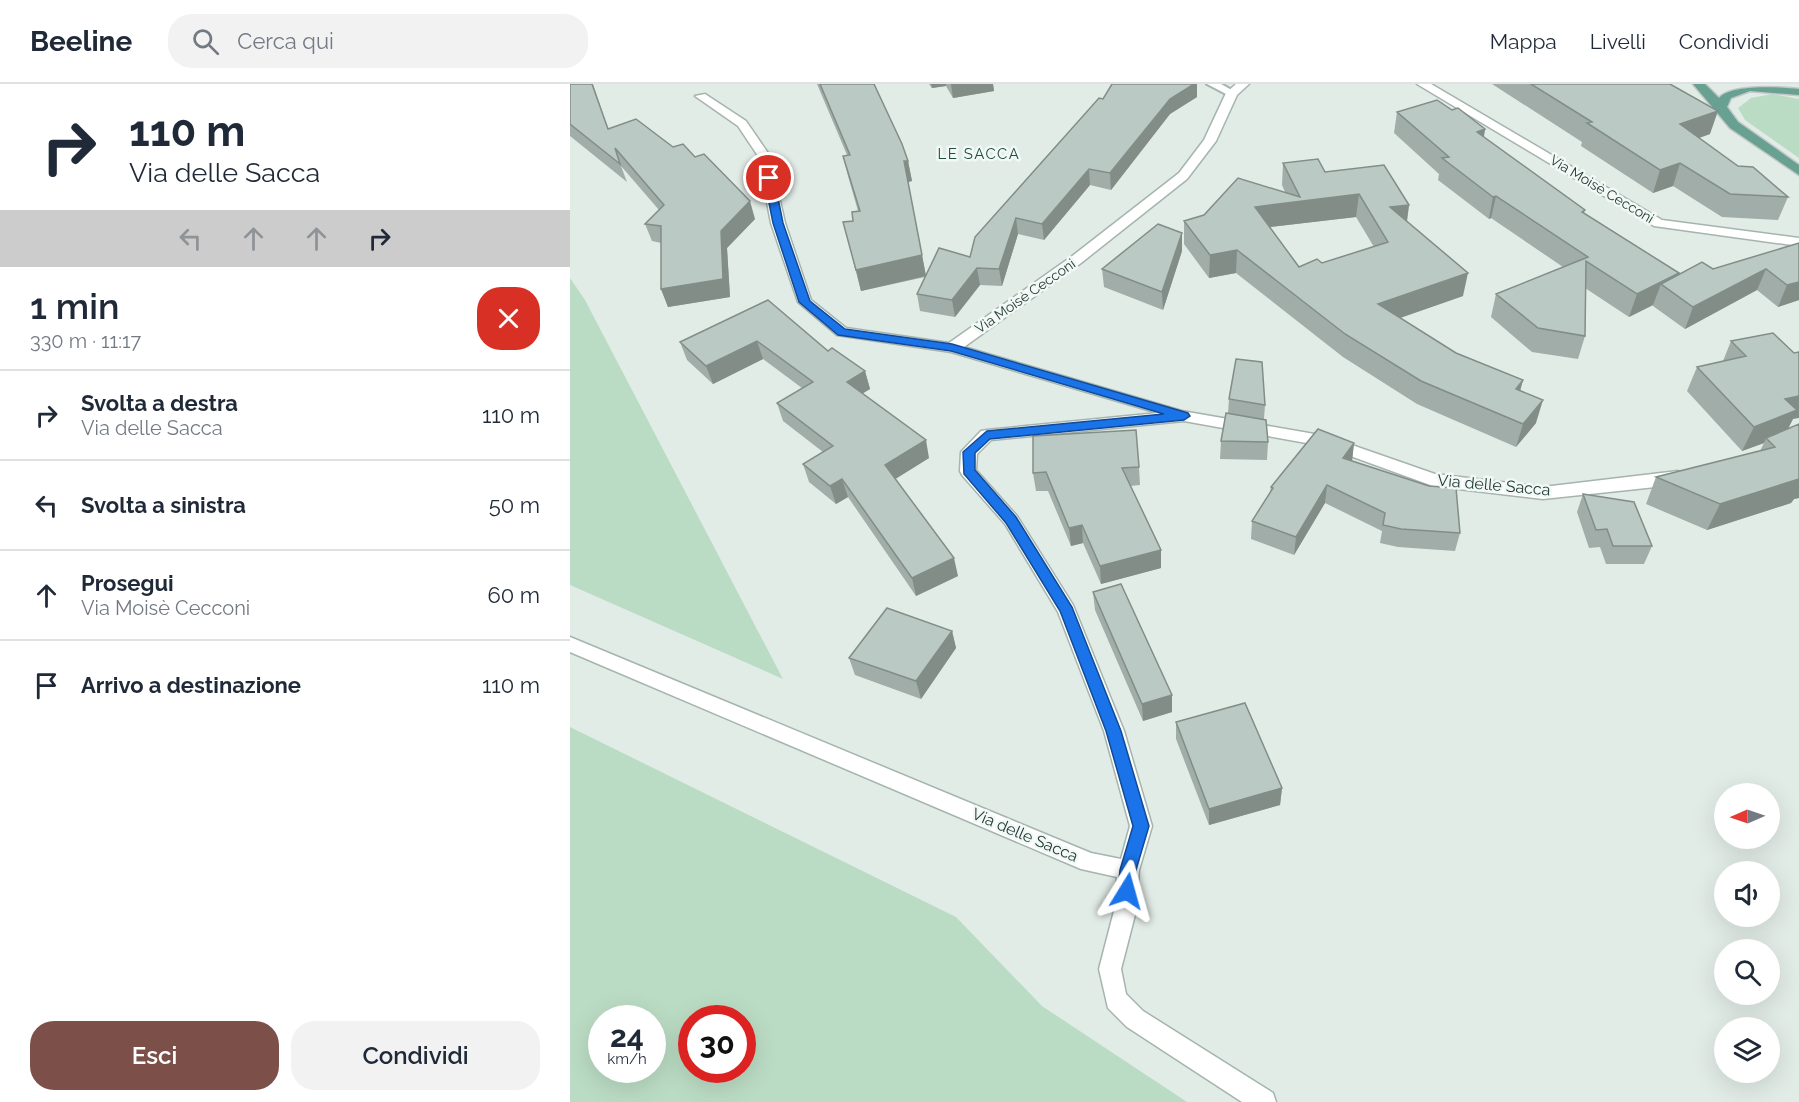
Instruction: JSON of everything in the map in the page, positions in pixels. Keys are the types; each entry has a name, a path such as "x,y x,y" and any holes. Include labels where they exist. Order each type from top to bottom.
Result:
{"main road":[{"path":"1699,84 1734,125 1799,171"},
{"path":"1721,107 1726,96 1745,85 1782,86 1799,92"}],"street":[{"name":"Via Moisè Cecconi","path":"952,348 1076,260 1183,176 1209,141 1232,93 1243,84"},
{"name":"Via Moisè Cecconi","path":"1423,84 1659,223 1799,242"},
{"path":"701,96 742,124 764,156 778,223 805,302 842,332 952,348 1184,416"},
{"name":"Via delle Sacca","path":"570,644 1089,862 1128,870 1141,826 1109,720 1067,610 1011,520 969,471 969,452 987,435 1184,416 1326,441 1433,480 1543,493 1665,480 1698,471"},
{"path":"1128,870 1125,911 1110,969 1116,1000 1136,1019 1264,1102"}],"lane":[{"path":"1212,84 1232,93"}],"green space":[{"path":"1772,94 1799,99 1799,158 1745,120 1738,108 1751,98"},
{"path":"570,278 585,300 783,679 570,585"},
{"path":"570,727 956,917 1042,1006 1187,1102 570,1102"}],"building":[{"path":"570,84 592,84 608,129 636,119 673,147 683,144 695,157 704,154 750,201 721,231 723,279 661,289 661,226 645,224 664,205 615,148 620,164 570,124"},
{"path":"820,84 874,84 908,161 904,161 922,255 856,270 843,222 853,221 852,212 860,211 843,156 850,155"},
{"path":"1112,84 1194,84 1170,99 1110,173 1089,169 1042,224 1016,218 999,269 977,268 952,300 917,294 939,248 970,257 975,237 1099,98 1103,99"},
{"path":"1531,84 1670,84 1718,111 1680,124 1738,166 1753,167 1788,197 1730,194 1680,163 1660,170 1587,123 1592,122"},
{"path":"1437,100 1452,110 1458,108 1485,129 1477,132 1585,210 1582,212 1679,273 1637,294 1586,261 1585,336 1538,328 1496,294 1588,257 1496,196 1493,197 1442,158 1449,157 1397,112"},
{"path":"1318,159 1325,172 1384,165 1409,205 1390,207 1468,273 1378,304 1456,353 1523,380 1516,389 1543,400 1523,424 1421,381 1345,334 1237,250 1210,255 1184,221 1204,215 1238,178 1300,197 1283,163","holes":["1359,194 1388,242 1322,263 1317,259 1299,267 1255,207"]},
{"path":"1158,224 1182,233 1162,292 1102,269"},
{"path":"1799,243 1799,282 1787,285 1766,269 1693,307 1661,284 1702,262 1713,269"},
{"path":"768,300 828,351 832,348 865,371 847,382 926,440 885,465 954,558 912,578 842,479 830,486 803,464 833,446 777,403 813,382 757,341 706,366 680,342"},
{"path":"1773,333 1794,353 1799,352 1799,396 1785,399 1797,410 1754,427 1697,367 1746,356 1731,341"},
{"path":"1236,359 1262,362 1265,405 1229,399"},
{"path":"1226,413 1266,420 1268,442 1221,441"},
{"path":"1799,424 1799,479 1720,504 1656,477 1775,447 1766,438"},
{"path":"1318,429 1354,443 1343,458 1429,486 1456,488 1460,533 1401,529 1383,525 1385,513 1327,485 1296,537 1252,521 1273,488 1271,487"},
{"path":"1136,430 1139,467 1122,468 1161,550 1100,566 1082,525 1069,528 1046,472 1033,473 1033,436"},
{"path":"1583,494 1634,502 1652,546 1613,546 1607,529 1596,530"},
{"path":"1121,584 1172,695 1142,704 1093,592"},
{"path":"887,608 952,631 916,681 849,658"},
{"path":"1245,703 1282,788 1209,809 1176,722"}],"district":[{"name":"LE SACCA","path":"979,154"}],"route":[{"path":"769,178 778,223 805,302 842,332 952,348 1184,416 987,435 969,452 969,471 1011,520 1067,610 1113,731 1141,826 1128,870 1127,891"}]}
